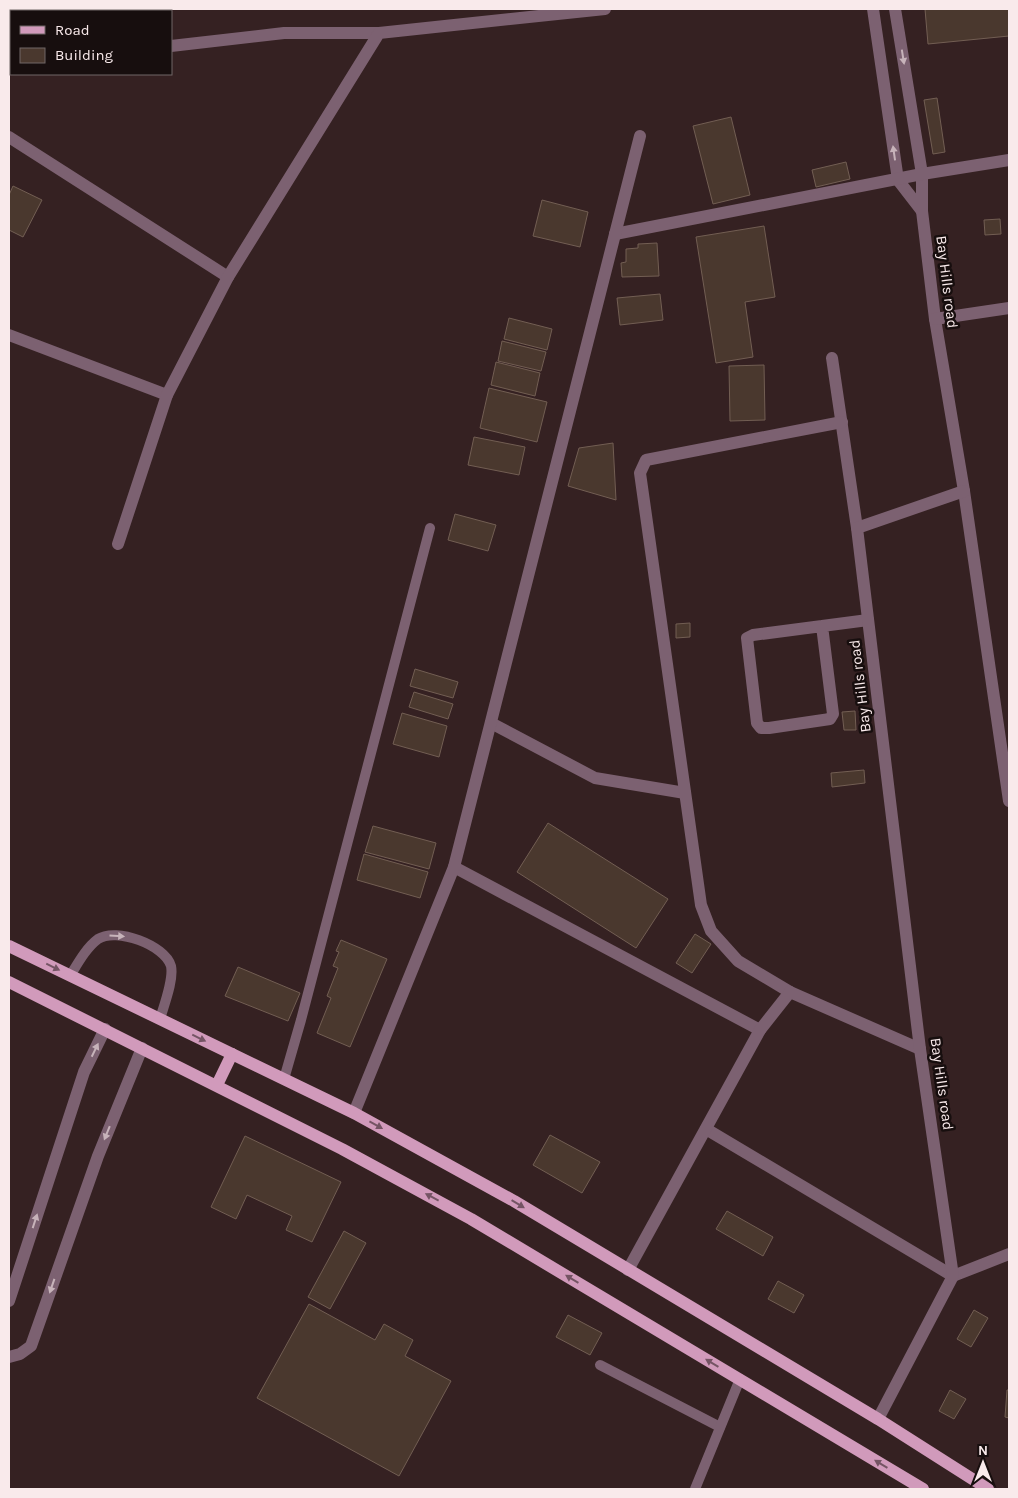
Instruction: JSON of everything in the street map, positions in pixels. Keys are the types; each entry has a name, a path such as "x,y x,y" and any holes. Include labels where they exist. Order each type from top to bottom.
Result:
{"main road":[{"path":"9,946 354,1113 514,1201 878,1419 988,1489"},
{"path":"9,982 217,1085 471,1218 920,1488"},
{"path":"217,1085 232,1054"}],"street":[{"path":"172,46 284,33 379,33 605,9"},
{"path":"873,9 898,180 922,211"},
{"name":"Bay Hills road","path":"895,9 922,174 922,211 935,319 1006,751 1009,801"},
{"path":"118,544 166,395 228,277 379,33"},
{"path":"354,1113 454,867 640,136"},
{"path":"9,137 228,277"},
{"path":"615,234 922,174 1009,160"},
{"path":"935,319 1009,308"},
{"path":"9,334 166,395"},
{"name":"Bay Hills road","path":"832,358 857,528 920,1049 953,1276"},
{"path":"842,422 646,460 640,473 701,905 711,931 738,960 790,992 920,1049"},
{"path":"857,528 964,491"},
{"path":"822,626 833,714 830,719 761,728 758,723 747,638 753,635 822,626 868,620"},
{"path":"491,723 596,778 685,793"},
{"path":"454,867 760,1030"},
{"path":"628,1270 760,1030 790,992"},
{"path":"9,1301 84,1072 105,1029"},
{"path":"9,1357 20,1354 31,1346 98,1156 142,1048"},
{"path":"706,1129 953,1276"},
{"path":"878,1419 953,1276 1009,1254"}],"lane":[{"path":"284,1079 430,528"},
{"path":"70,976 87,949 99,938 110,935 125,936 151,946 164,954 171,967 171,980 160,1019"},
{"path":"600,1366 720,1427"},
{"path":"695,1489 740,1379"}],"building":[{"path":"925,9 1009,9 1009,36 928,44"},
{"path":"937,98 945,152 933,154 924,100"},
{"path":"731,117 750,195 713,204 693,126"},
{"path":"846,162 850,179 816,187 812,170"},
{"path":"13,186 42,200 23,237 9,230 9,195"},
{"path":"542,200 588,212 580,247 533,236"},
{"path":"1000,219 1001,234 985,235 984,220"},
{"path":"764,226 775,297 745,302 753,357 716,363 696,237"},
{"path":"657,243 659,276 622,277 621,263 626,262 626,249 638,248 638,244"},
{"path":"660,294 663,320 620,325 617,298"},
{"path":"509,318 552,329 547,350 504,339"},
{"path":"502,341 546,352 541,371 498,361"},
{"path":"496,362 540,373 535,396 491,385"},
{"path":"764,365 765,420 730,421 729,366"},
{"path":"489,388 547,402 537,442 480,428"},
{"path":"474,437 525,447 519,475 468,465"},
{"path":"613,443 616,500 568,486 579,448"},
{"path":"455,514 496,525 488,551 448,540"},
{"path":"690,623 690,637 676,638 676,624"},
{"path":"415,669 458,682 453,698 410,686"},
{"path":"414,692 453,704 448,719 409,707"},
{"path":"855,711 856,730 844,730 842,712"},
{"path":"402,713 447,726 439,757 393,744"},
{"path":"864,770 865,783 832,787 831,773"},
{"path":"548,823 668,899 636,948 517,872"},
{"path":"373,826 436,843 429,869 365,852"},
{"path":"364,854 428,872 420,898 357,880"},
{"path":"695,934 711,944 692,973 676,963"},
{"path":"341,940 387,959 350,1047 317,1033 331,998 327,996 338,968 333,966 339,952 336,951"},
{"path":"238,967 300,993 288,1021 225,996"},
{"path":"550,1135 600,1162 582,1193 533,1165"},
{"path":"245,1136 341,1182 312,1242 286,1230 292,1216 247,1195 236,1219 211,1207"},
{"path":"727,1211 773,1237 763,1256 716,1229"},
{"path":"344,1231 366,1243 330,1309 308,1297"},
{"path":"778,1281 804,1295 794,1313 768,1299"},
{"path":"309,1304 375,1340 384,1324 413,1340 405,1356 451,1381 399,1476 257,1398"},
{"path":"974,1310 988,1318 971,1347 957,1339"},
{"path":"568,1315 602,1333 590,1355 556,1337"},
{"path":"950,1390 966,1399 954,1419 939,1411"},
{"path":"1007,1390 1009,1390 1009,1418 1005,1417"}]}
